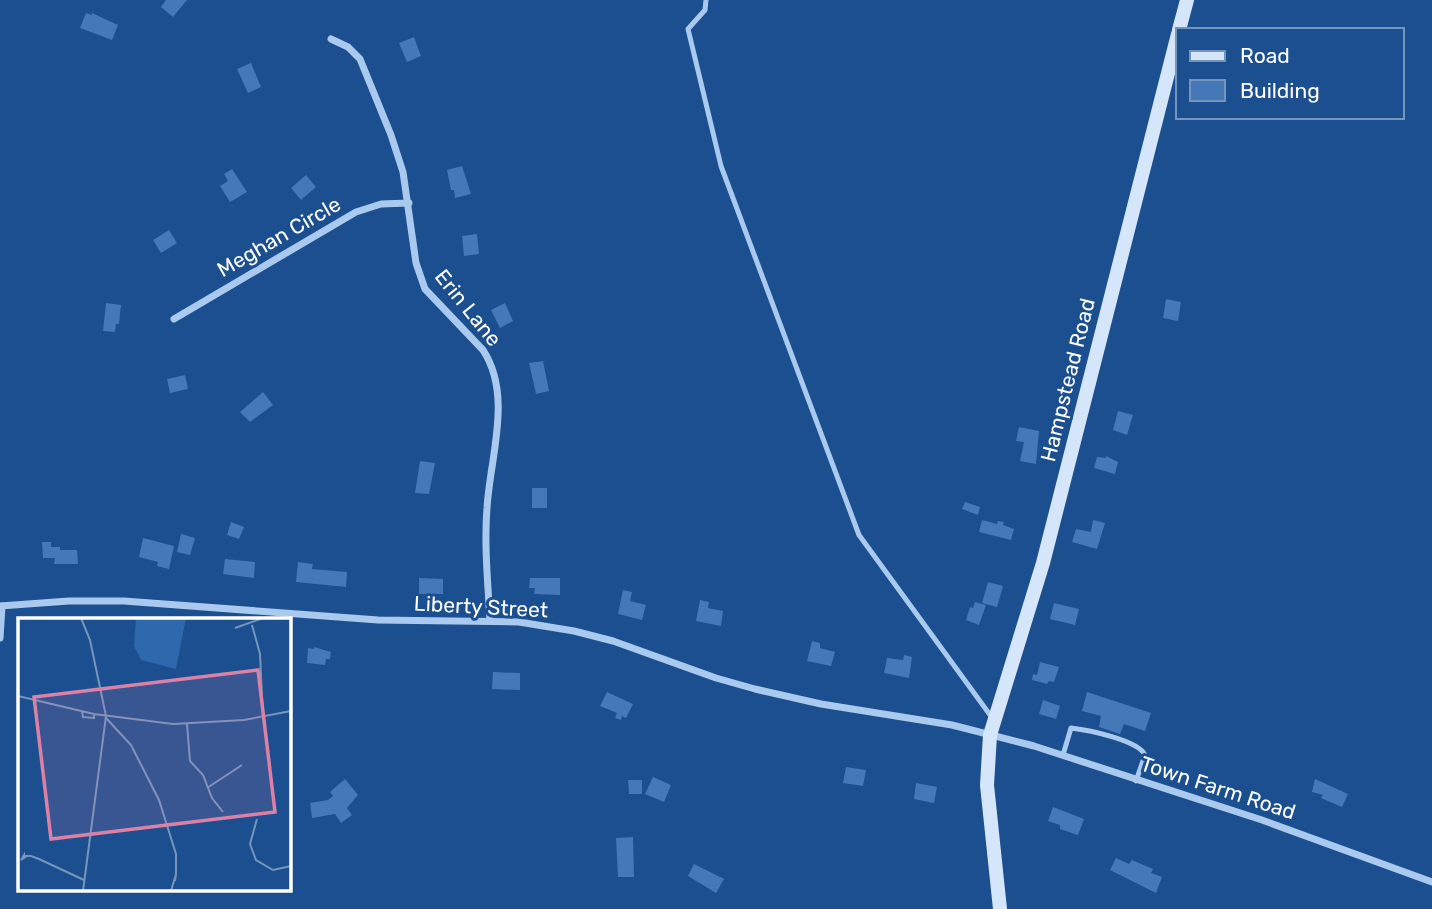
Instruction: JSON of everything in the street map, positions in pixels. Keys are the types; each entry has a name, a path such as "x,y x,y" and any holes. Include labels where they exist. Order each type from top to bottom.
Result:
{"street":[{"name":"Hampstead Road","path":"1180,28 1187,0"},
{"name":"Erin Lane","path":"331,39 348,47 360,59 391,135 403,172 416,263 425,289 483,350 498,385 498,413 487,508 490,621"},
{"name":"Hampstead Road","path":"1000,909 988,785 990,735 1043,563 1176,44"},
{"name":"Meghan Circle","path":"174,319 355,212 380,204 409,203"},
{"name":"Liberty Street","path":"1,606 69,601 124,601 378,620 519,622 613,641 716,678 768,692 821,704 952,725 990,735"},
{"path":"0,638 1,606"},
{"name":"Town Farm Road","path":"990,735 1063,755 1262,820 1432,882"}],"lane":[{"path":"706,0 705,10 688,29 721,166 859,535 994,720"},
{"path":"1063,755 1071,728 1135,745 1142,749 1145,755 1136,781"}],"building":[{"path":"166,0 187,0 173,17 161,7"},
{"path":"86,13 92,13 118,25 112,40 80,28"},
{"path":"414,37 421,56 407,62 399,43"},
{"path":"251,63 261,87 248,93 237,69"},
{"path":"462,166 471,194 455,198 447,170"},
{"path":"232,169 247,192 230,202 220,186 228,181 224,174"},
{"path":"306,175 316,187 301,200 291,188"},
{"path":"169,230 177,243 161,253 153,240"},
{"path":"477,234 479,254 464,256 462,236"},
{"path":"1166,299 1181,302 1178,321 1163,318"},
{"path":"106,303 121,305 119,324 116,324 115,332 103,331"},
{"path":"505,303 513,321 500,328 491,310"},
{"path":"543,361 549,391 536,394 529,363"},
{"path":"185,375 188,389 170,393 167,379"},
{"path":"263,392 273,405 250,422 240,412"},
{"path":"1118,411 1133,415 1127,435 1113,430"},
{"path":"1019,427 1039,431 1036,464 1020,461 1024,442 1016,441"},
{"path":"1106,456 1118,462 1115,474 1094,468 1097,457"},
{"path":"420,461 435,463 429,494 415,493"},
{"path":"532,488 547,488 547,508 532,508"},
{"path":"965,502 980,507 978,515 962,509"},
{"path":"982,520 997,524 998,521 1004,522 1003,525 1014,529 1011,540 979,532"},
{"path":"1093,520 1105,523 1097,549 1072,542 1076,529 1091,532"},
{"path":"231,522 244,527 239,539 227,535"},
{"path":"181,534 195,538 190,555 177,552"},
{"path":"143,538 174,546 169,569 157,566 158,562 139,557"},
{"path":"42,542 51,542 51,547 60,547 60,550 77,550 78,564 54,564 55,558 43,558"},
{"path":"225,559 255,562 254,578 223,574"},
{"path":"298,562 313,564 312,569 347,572 346,587 296,582"},
{"path":"419,578 443,579 443,594 419,594"},
{"path":"530,578 560,578 560,595 534,594 535,588 529,588"},
{"path":"988,582 1003,586 997,607 982,603"},
{"path":"623,590 632,592 630,601 646,605 642,620 618,614"},
{"path":"700,600 709,602 708,608 723,611 721,626 696,621"},
{"path":"975,602 986,605 979,625 966,620 970,607 973,608"},
{"path":"1054,603 1079,609 1075,625 1050,619"},
{"path":"812,641 820,643 820,648 835,652 831,666 807,661"},
{"path":"308,648 331,652 325,665 307,663"},
{"path":"904,655 912,657 909,678 884,673 887,658 903,660"},
{"path":"1040,662 1059,667 1054,682 1049,681 1047,684 1032,680 1033,674 1037,675"},
{"path":"493,672 520,673 520,690 492,689"},
{"path":"607,692 633,704 626,718 615,718 617,713 600,706"},
{"path":"1087,692 1151,713 1145,731 1124,724 1120,734 1099,727 1101,716 1082,711"},
{"path":"1043,700 1060,706 1056,719 1039,714"},
{"path":"846,767 866,770 863,786 843,783"},
{"path":"653,777 671,785 664,802 645,794"},
{"path":"345,779 358,795 347,808 352,815 341,823 335,814 312,818 310,803 328,800 333,796 330,792"},
{"path":"1315,779 1348,794 1342,807 1321,798 1323,795 1312,792"},
{"path":"628,780 642,780 642,794 629,794"},
{"path":"916,783 937,787 934,803 914,799"},
{"path":"1053,807 1084,819 1078,835 1060,829 1060,825 1048,821"},
{"path":"633,837 634,877 618,877 616,838"},
{"path":"1116,858 1129,864 1132,860 1153,869 1151,873 1162,877 1156,893 1110,870"},
{"path":"694,864 724,879 716,893 688,876"}]}
